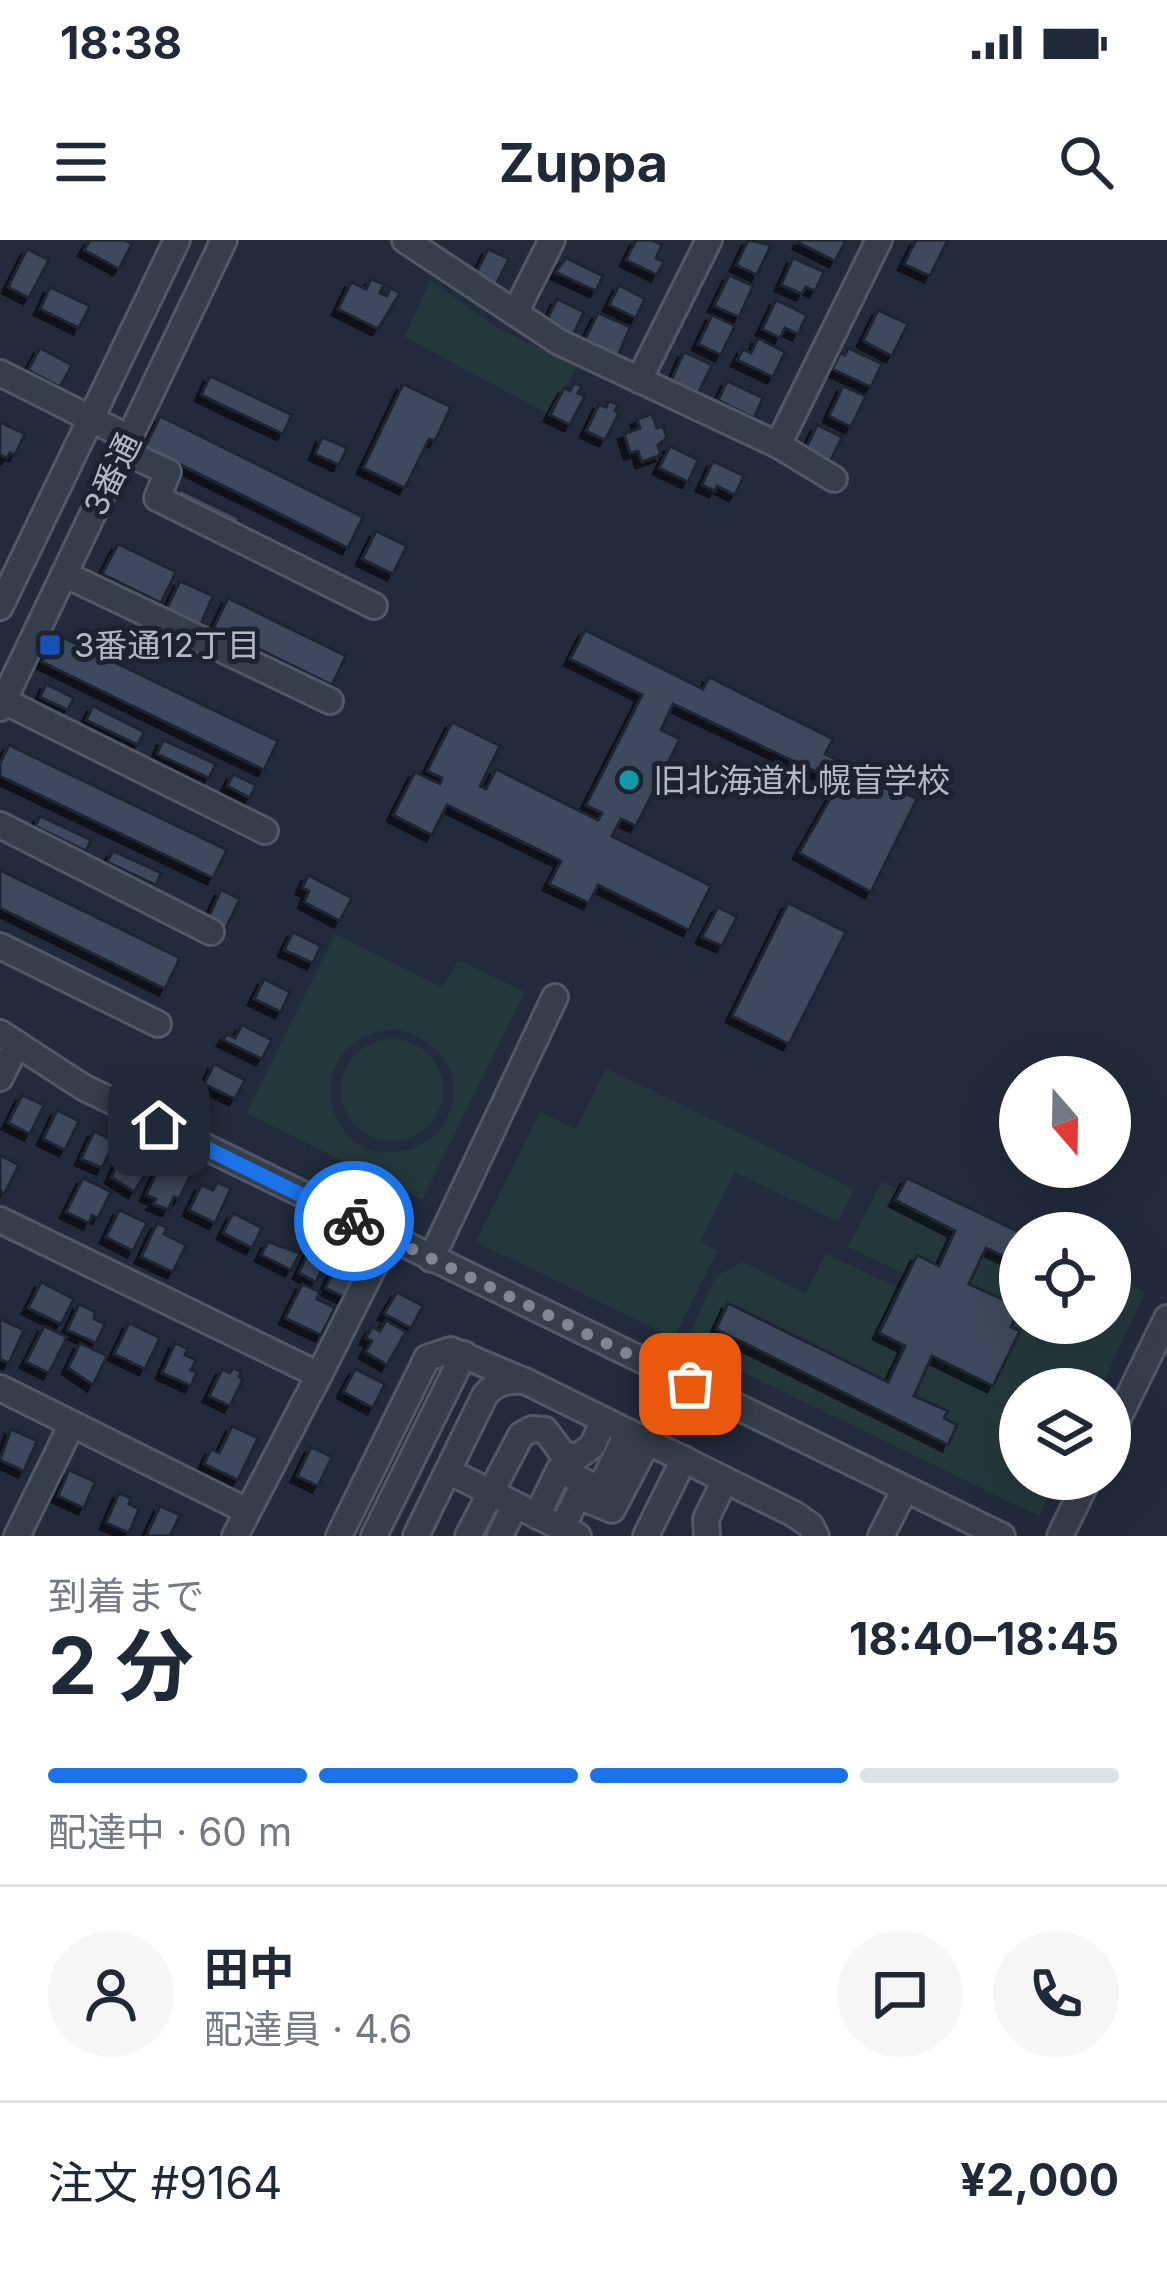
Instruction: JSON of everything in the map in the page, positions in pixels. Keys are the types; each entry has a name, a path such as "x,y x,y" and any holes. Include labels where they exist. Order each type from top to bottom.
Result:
{"street":[{"name":"3番通","path":"0,607 177,240"},
{"name":"3番通","path":"2,705 224,240"},
{"path":"406,240 559,342 778,445 834,479"},
{"path":"515,313 551,240"},
{"path":"639,380 709,240"},
{"path":"778,445 879,240"},
{"path":"0,373 91,418 168,472 158,498 374,606"},
{"path":"64,574 330,700"},
{"path":"2,705 265,831"},
{"path":"0,825 211,932"},
{"path":"0,946 158,1024"},
{"path":"431,1258 555,997"},
{"path":"0,1078 8,1039 82,1087 1002,1536"},
{"path":"0,1220 319,1375"},
{"path":"235,1536 388,1238"},
{"path":"1131,1392 1167,1318"},
{"path":"339,1536 427,1358 443,1350 464,1354 525,1381 725,1480 813,1530 834,1536"},
{"path":"374,1536 464,1354"},
{"path":"416,1536 491,1388 525,1381"},
{"path":"0,1388 247,1511"},
{"path":"468,1536 526,1431 545,1430 562,1454 577,1457 588,1452 604,1420"},
{"path":"16,1536 72,1424"},
{"path":"547,1524 559,1470 600,1490 638,1437"},
{"path":"646,1536 684,1459"},
{"path":"448,1471 547,1524"},
{"path":"707,1536 706,1519 725,1480"},
{"path":"881,1536 905,1489"},
{"path":"1060,1536 1078,1500"},
{"path":"500,1536 547,1524"}],"green space":[{"path":"430,280 499,329 577,366 550,415 405,337"},
{"path":"335,934 443,988 458,960 525,992 422,1200 246,1113","holes":["397,1029 411,1034 445,1061 454,1087 453,1102 444,1124 424,1143 405,1151 376,1151 354,1141 339,1122 331,1099 333,1075 343,1053 365,1037"]},
{"path":"392,1039 411,1043 428,1054 439,1071 443,1090 439,1109 428,1126 411,1137 392,1141 373,1137 356,1126 345,1109 341,1090 345,1071 356,1054 373,1043"},
{"path":"606,1068 854,1189 838,1222 735,1172 700,1242 717,1251 674,1338 476,1242 540,1112 576,1129"},
{"path":"882,1182 900,1191 896,1201 955,1231 939,1266 917,1256 907,1275 848,1247"},
{"path":"986,1248 999,1254 999,1298 969,1284"},
{"path":"826,1254 900,1289 879,1333 905,1346 885,1385 729,1303 716,1329 948,1444 957,1425 944,1418 948,1411 914,1396 931,1356 993,1386 999,1369 999,1497 685,1344 716,1276 743,1262 805,1294"},
{"path":"1131,1286 1145,1293 1131,1323"},
{"path":"1008,1344 1121,1344 1110,1368 999,1368"},
{"path":"1006,1500 1047,1500 1039,1516"}],"building":[{"path":"90,240 132,244 119,269 84,250"},
{"path":"636,240 662,245 656,258 664,262 657,275 626,260"},
{"path":"748,240 771,245 757,275 736,265"},
{"path":"800,240 846,240 835,261"},
{"path":"916,240 948,240 930,276 904,264"},
{"path":"27,249 49,260 29,298 8,287"},
{"path":"488,249 509,259 496,285 475,275"},
{"path":"566,258 603,276 596,291 555,272"},
{"path":"793,258 824,272 815,291 806,287 802,294 781,285"},
{"path":"729,275 753,286 739,317 714,306"},
{"path":"371,279 384,284 380,293 387,296 390,288 400,293 378,329 338,309 351,282 366,289"},
{"path":"619,285 645,299 636,318 609,305"},
{"path":"50,287 90,306 79,328 40,309"},
{"path":"557,299 584,312 572,337 545,324"},
{"path":"776,300 807,315 798,334 785,328 780,338 762,329"},
{"path":"878,310 908,324 892,356 863,341"},
{"path":"598,313 630,327 618,356 585,339"},
{"path":"712,315 735,326 721,355 698,344"},
{"path":"758,338 785,352 773,377 737,360 743,349 751,353"},
{"path":"40,348 72,365 60,387 28,370"},
{"path":"848,348 882,364 871,387 832,369"},
{"path":"684,352 712,365 697,396 670,383"},
{"path":"210,376 292,415 283,434 201,395"},
{"path":"727,381 763,398 754,418 718,400"},
{"path":"574,383 582,386 578,393 585,396 570,425 550,415 564,388 570,391"},
{"path":"403,384 451,407 405,488 363,468"},
{"path":"843,386 866,396 851,427 829,416"},
{"path":"609,401 618,405 615,411 619,413 605,440 586,431 599,404 606,407"},
{"path":"652,414 667,438 658,445 661,455 642,462 638,451 630,453 624,434 640,428 637,419"},
{"path":"160,416 363,517 348,548 145,447"},
{"path":"0,422 25,434 15,455 10,453 7,458 0,455"},
{"path":"817,425 842,437 830,462 805,450"},
{"path":"322,437 347,448 339,465 315,454"},
{"path":"670,446 698,460 688,482 659,468"},
{"path":"713,461 744,476 735,495 702,485"},
{"path":"180,489 240,518 235,528 175,499"},
{"path":"376,531 407,546 393,574 362,559"},
{"path":"118,544 176,572 161,603 102,574"},
{"path":"180,581 213,596 200,626 166,610"},
{"path":"228,598 346,656 332,685 214,627"},
{"name":"旧北海道札幌盲学校","path":"585,630 703,689 709,677 833,739 825,754 917,799 871,892 799,853 839,783 673,704 661,730 680,739 636,826 621,819 612,836 711,886 689,930 598,885 589,903 549,884 561,861 447,805 432,835 393,815 415,772 440,784 442,778 427,771 452,722 500,746 480,786 486,789 496,769 598,820 602,813 586,805 642,695 570,659"},
{"path":"56,634 278,741 264,770 42,662"},
{"path":"46,684 74,698 68,710 40,697"},
{"path":"93,706 144,732 138,745 86,720"},
{"path":"163,740 216,764 209,778 157,754"},
{"path":"9,745 227,850 213,878 0,776 0,763"},
{"path":"233,774 256,785 250,798 227,786"},
{"path":"40,816 91,840 86,851 35,826"},
{"path":"113,851 161,873 156,885 107,862"},
{"path":"0,870 180,958 165,989 0,908"},
{"path":"308,875 352,898 340,921 304,902 309,891 302,888"},
{"path":"221,890 240,899 224,932 206,923"},
{"path":"788,903 846,932 789,1044 732,1016"},
{"path":"718,907 737,917 722,946 702,937"},
{"path":"293,932 321,946 313,963 284,950"},
{"path":"264,979 290,992 281,1012 254,999"},
{"path":"242,1025 272,1040 262,1059 223,1040 227,1034 235,1038"},
{"path":"214,1064 245,1080 235,1099 204,1084"},
{"path":"22,1095 44,1105 30,1134 8,1123"},
{"path":"57,1110 79,1121 65,1150 43,1139"},
{"path":"94,1131 115,1141 102,1168 81,1159"},
{"path":"136,1147 156,1157 134,1192 111,1177 124,1150 133,1154"},
{"path":"0,1155 19,1165 4,1194 0,1191"},
{"path":"173,1164 192,1172 168,1210 146,1195 159,1167 169,1171"},
{"path":"83,1178 111,1192 98,1218 92,1215 89,1223 66,1212"},
{"path":"907,1178 999,1222 999,1254 986,1248 969,1284 999,1298 999,1344 1014,1344 993,1386 932,1356 914,1396 948,1411 944,1418 957,1425 948,1445 716,1329 728,1303 888,1382 905,1346 879,1333 917,1255 939,1266 955,1231 895,1200"},
{"path":"217,1182 231,1188 215,1223 189,1210 201,1185 213,1190"},
{"path":"119,1210 147,1223 133,1251 106,1237"},
{"path":"233,1213 262,1228 252,1248 223,1233"},
{"path":"157,1223 167,1228 164,1234 186,1245 173,1272 141,1257"},
{"path":"268,1242 300,1253 291,1270 261,1255"},
{"path":"313,1242 331,1250 316,1282 299,1273"},
{"path":"340,1258 359,1267 344,1297 325,1288"},
{"path":"41,1282 74,1299 61,1324 28,1308"},
{"path":"302,1284 320,1292 317,1299 335,1308 321,1335 285,1318"},
{"path":"397,1292 423,1306 411,1328 384,1314"},
{"path":"79,1304 105,1324 96,1343 67,1330"},
{"path":"0,1319 24,1330 9,1363 0,1359"},
{"path":"386,1320 406,1332 387,1365 365,1352 372,1341 366,1338 372,1327 380,1331"},
{"path":"129,1323 160,1338 145,1369 114,1354"},
{"path":"44,1326 67,1337 49,1373 26,1362"},
{"path":"80,1343 107,1356 93,1385 68,1368"},
{"path":"175,1343 196,1360 191,1386 162,1373"},
{"path":"233,1368 243,1379 230,1406 209,1396 222,1369 230,1373"},
{"path":"355,1369 385,1384 373,1408 343,1392"},
{"path":"232,1426 258,1438 238,1480 204,1464 211,1449 219,1453"},
{"path":"11,1429 37,1441 24,1471 0,1460"},
{"path":"311,1447 332,1457 318,1486 297,1476"},
{"path":"69,1470 95,1482 84,1508 58,1496"},
{"path":"119,1493 139,1509 129,1533 106,1523"},
{"path":"160,1506 180,1515 170,1536 146,1536"}],"way so far":[{"path":"354,1221 690,1384"}],"place":[{"name":"3番通12丁目","path":"50,645"},
{"name":"旧北海道札幌盲学校","path":"629,780"}],"route":[{"path":"159,1125 354,1221"}]}
